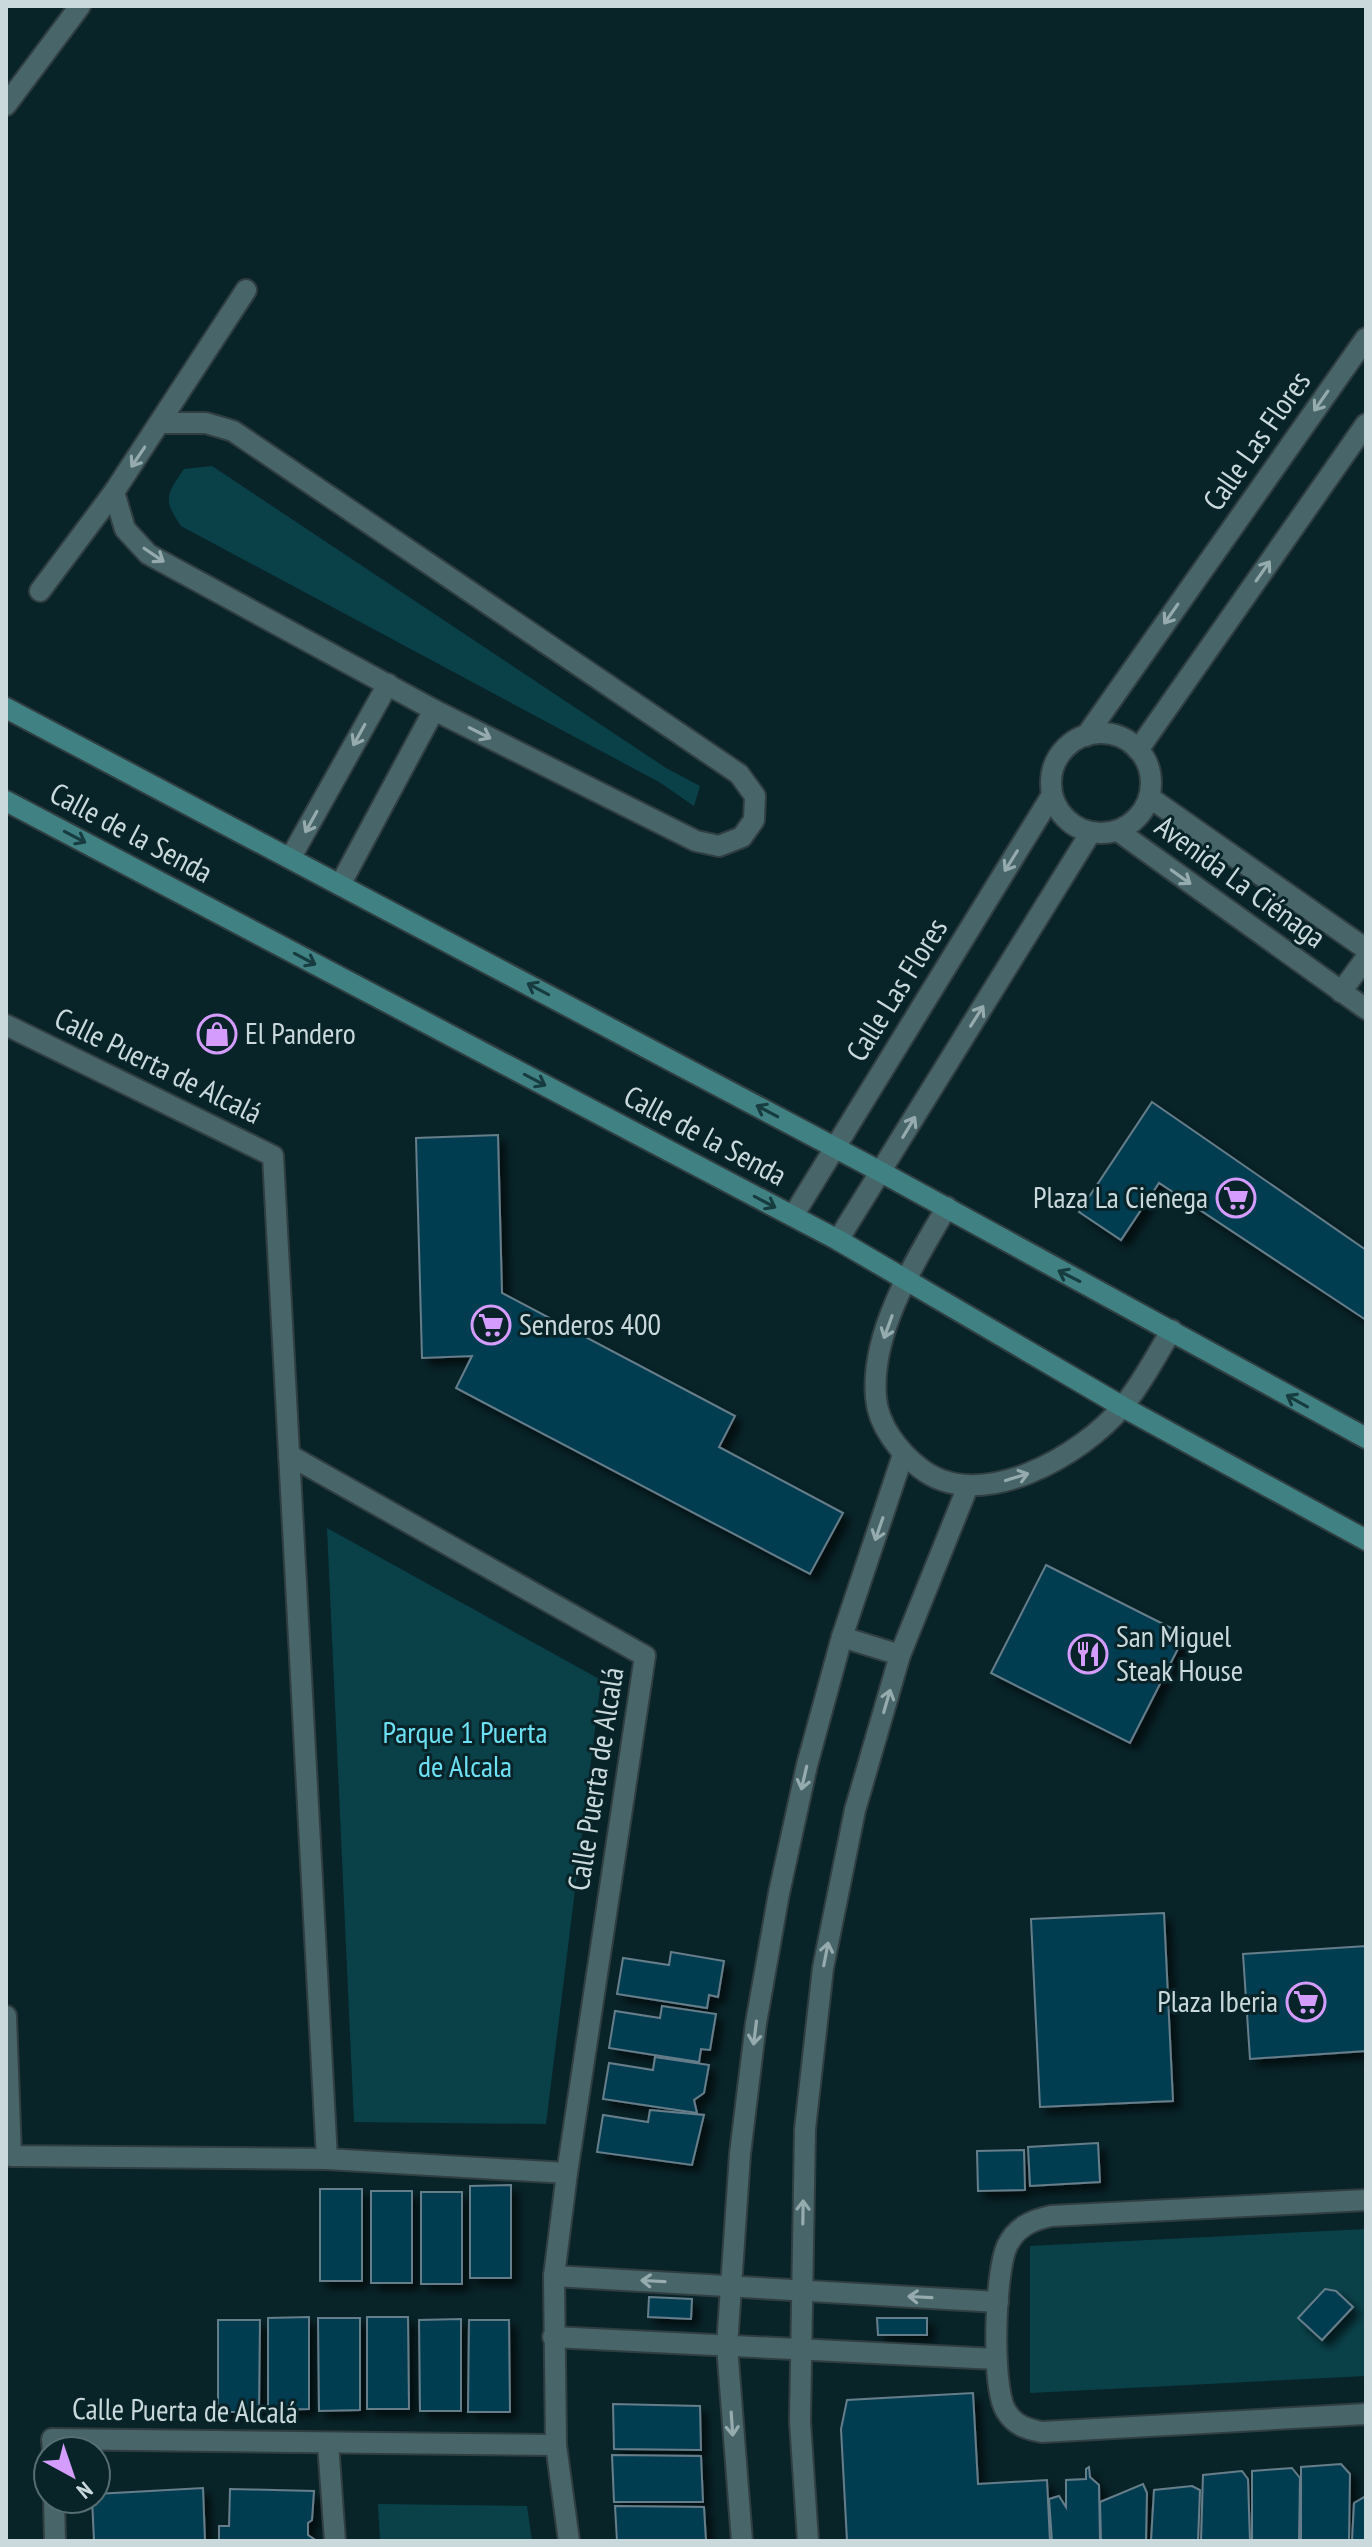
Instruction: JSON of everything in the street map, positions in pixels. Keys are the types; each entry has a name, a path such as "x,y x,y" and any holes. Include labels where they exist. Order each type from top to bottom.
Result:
{"main road":[{"name":"Calle de la Senda","path":"6,708 947,1207 1366,1438"},
{"name":"Calle de la Senda","path":"6,801 838,1240 1123,1407 1366,1540"}],"street":[{"path":"6,105 80,6"},
{"path":"40,591 114,492 246,290"},
{"name":"Calle Las Flores","path":"1086,736 1366,338"},
{"path":"114,492 125,529 148,554 434,710 696,841 719,846 742,837 754,820 755,796 739,774 449,575 233,431 206,423 161,423"},
{"path":"1138,750 1366,424"},
{"path":"291,857 388,684"},
{"path":"340,885 434,710"},
{"path":"1100,733 1114,735 1138,750 1148,764 1151,781 1149,797 1132,823 1118,831 1091,832 1074,826 1061,813 1052,795 1051,781 1062,753 1073,742 1100,733"},
{"name":"Calle Las Flores","path":"793,1216 1052,795"},
{"name":"Avenida La Ciénaga","path":"1149,797 1366,949"},
{"name":"Avenida La Ciénaga","path":"1118,831 1366,1009"},
{"path":"838,1240 1091,832"},
{"path":"1341,992 1366,958"},
{"name":"Calle Puerta de Alcalá","path":"6,1025 273,1156 327,2159"},
{"path":"947,1207 905,1278 880,1348 876,1398 882,1422 903,1455 930,1476 968,1486 1016,1479 1054,1461 1083,1443 1123,1407 1172,1330"},
{"name":"Calle Puerta de Alcalá","path":"289,1455 645,1656 554,2276 556,2445 569,2541"},
{"path":"742,2541 727,2346 740,2154 756,2023 779,1893 842,1637 903,1455"},
{"path":"808,2541 800,2422 805,2129 823,1968 855,1810 900,1655 968,1486"},
{"path":"842,1637 900,1655"},
{"path":"6,2016 11,2156 327,2159 567,2173"},
{"path":"1366,2200 1051,2216 1032,2220 1015,2233 1002,2262 996,2359 1003,2408 1023,2428 1042,2432 1366,2414"},
{"path":"554,2276 998,2302"},
{"path":"553,2337 996,2359"},
{"name":"Calle Puerta de Alcalá","path":"112,2440 556,2445"},
{"name":"Calle Puerta de Alcalá","path":"328,2443 335,2541"},
{"path":"54,2515 55,2541"}],"green space":[{"path":"212,466 666,768 700,786 694,806 659,782 181,526 169,503 173,485 184,469"},
{"name":"Parque 1 Puerta de Alcala","path":"327,1528 601,1680 546,2124 354,2122"},
{"path":"1366,2229 1366,2376 1030,2393 1030,2246"},
{"path":"378,2504 527,2506 532,2541 380,2541"}],"building":[{"name":"Plaza La Cienega","path":"1152,1102 1366,1250 1366,1320 1159,1183 1121,1240 1079,1212"},
{"name":"Senderos 400","path":"498,1135 502,1293 735,1416 719,1447 843,1513 810,1574 456,1388 472,1356 422,1358 416,1138"},
{"name":"San Miguel Steak House","path":"1046,1565 1185,1635 1130,1743 991,1673"},
{"path":"1164,1913 1173,2101 1040,2107 1031,1919"},
{"name":"Plaza Iberia","path":"1366,1946 1366,2051 1250,2059 1243,1954"},
{"path":"671,1952 724,1961 718,1997 709,1995 707,2008 617,1994 623,1958 669,1965"},
{"path":"662,2006 716,2014 710,2050 701,2049 699,2062 609,2048 615,2011 660,2018"},
{"path":"655,2057 709,2065 704,2093 694,2100 697,2113 603,2099 609,2063 653,2070"},
{"path":"650,2110 704,2115 692,2165 597,2152 603,2115 648,2122"},
{"path":"1098,2143 1100,2182 1030,2186 1028,2147"},
{"path":"1024,2150 1025,2190 978,2191 977,2151"},
{"path":"511,2185 511,2278 470,2278 470,2186"},
{"path":"320,2189 362,2189 362,2281 320,2281"},
{"path":"371,2191 412,2191 412,2283 371,2283"},
{"path":"421,2192 462,2192 462,2284 421,2284"},
{"path":"1325,2289 1336,2291 1353,2307 1322,2340 1298,2318"},
{"path":"649,2297 692,2299 691,2319 648,2317"},
{"path":"309,2317 309,2409 268,2410 268,2318"},
{"path":"367,2317 408,2317 409,2409 367,2409"},
{"path":"318,2318 360,2318 360,2410 319,2411"},
{"path":"877,2318 927,2318 927,2335 878,2335"},
{"path":"461,2319 461,2411 420,2411 419,2320"},
{"path":"218,2320 260,2320 259,2412 218,2412"},
{"path":"469,2320 509,2320 510,2412 468,2412"},
{"path":"973,2393 978,2484 1047,2480 1050,2541 847,2541 841,2429 847,2400"},
{"path":"613,2404 700,2406 701,2450 614,2449"},
{"path":"612,2455 701,2456 703,2502 614,2502"},
{"path":"1341,2464 1350,2474 1349,2541 1301,2541 1301,2467"},
{"path":"1089,2467 1090,2477 1099,2485 1100,2541 1052,2541 1049,2499 1059,2496 1066,2507 1066,2480 1086,2479 1086,2469"},
{"path":"1292,2468 1300,2478 1299,2541 1252,2541 1252,2471"},
{"path":"1242,2471 1248,2479 1250,2541 1201,2541 1203,2475"},
{"path":"1143,2484 1147,2493 1146,2541 1101,2541 1100,2502"},
{"path":"1192,2486 1200,2490 1198,2541 1151,2541 1154,2490"},
{"path":"203,2488 205,2541 94,2541 93,2515 112,2515 112,2493"},
{"path":"230,2489 314,2491 312,2520 308,2523 308,2535 313,2541 219,2541 219,2526 229,2526"},
{"path":"1366,2496 1366,2541 1352,2541 1354,2503"},
{"path":"615,2506 704,2507 706,2541 617,2541"}],"place":[{"name":"El Pandero","path":"217,1034"},
{"name":"Plaza La Cienega","path":"1236,1198"},
{"name":"Senderos 400","path":"491,1325"},
{"name":"San Miguel Steak House","path":"1088,1654"},
{"name":"Plaza Iberia","path":"1306,2002"}]}
